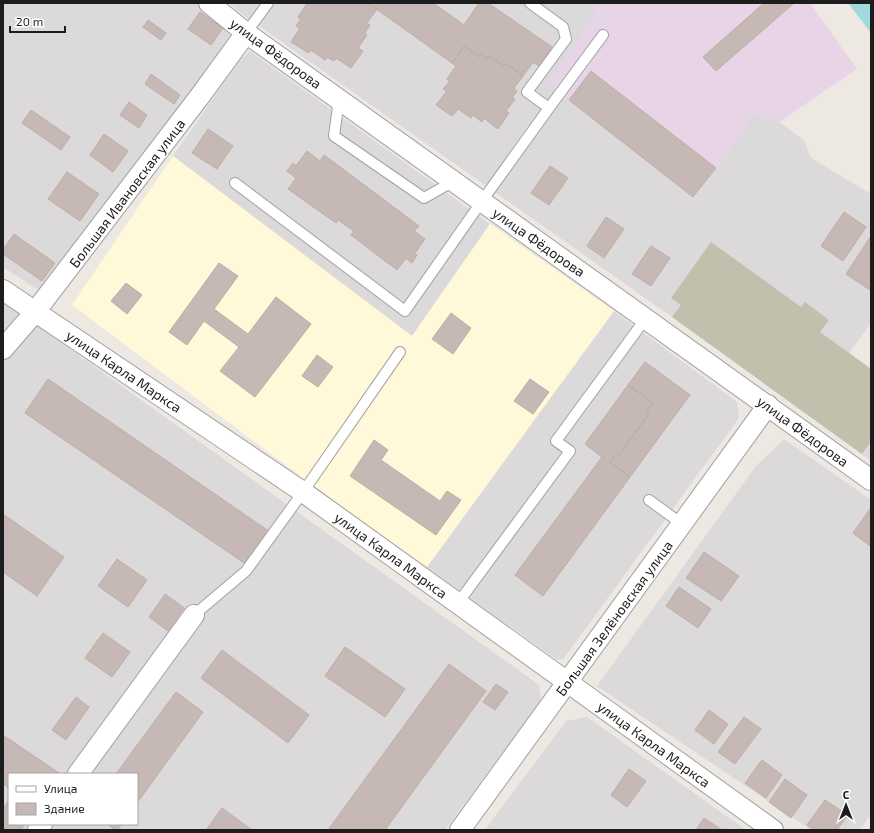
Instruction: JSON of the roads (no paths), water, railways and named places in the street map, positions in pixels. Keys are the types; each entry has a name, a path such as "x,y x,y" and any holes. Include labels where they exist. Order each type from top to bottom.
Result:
{"street":[{"name":"улица Фёдорова","path":"209,3 246,33 871,480"},
{"name":"Большая Ивановская улица","path":"3,349 35,312 200,96 246,33"},
{"name":"улица Карла Маркса","path":"3,290 303,492 773,830"},
{"name":"Большая Зелёновская улица","path":"460,830 768,405"},
{"path":"79,773 194,615"}],"lane":[{"path":"246,33 268,3"},
{"path":"530,3 563,27 566,39 527,92 549,108"},
{"path":"236,183 405,311 482,201 602,35"},
{"path":"339,99 334,136 424,198 454,181"},
{"path":"458,603 570,450 556,441 646,318"},
{"path":"194,615 246,571 400,352"},
{"path":"649,500 682,524"}],"water":[{"path":"848,3 871,3 871,33"}]}
